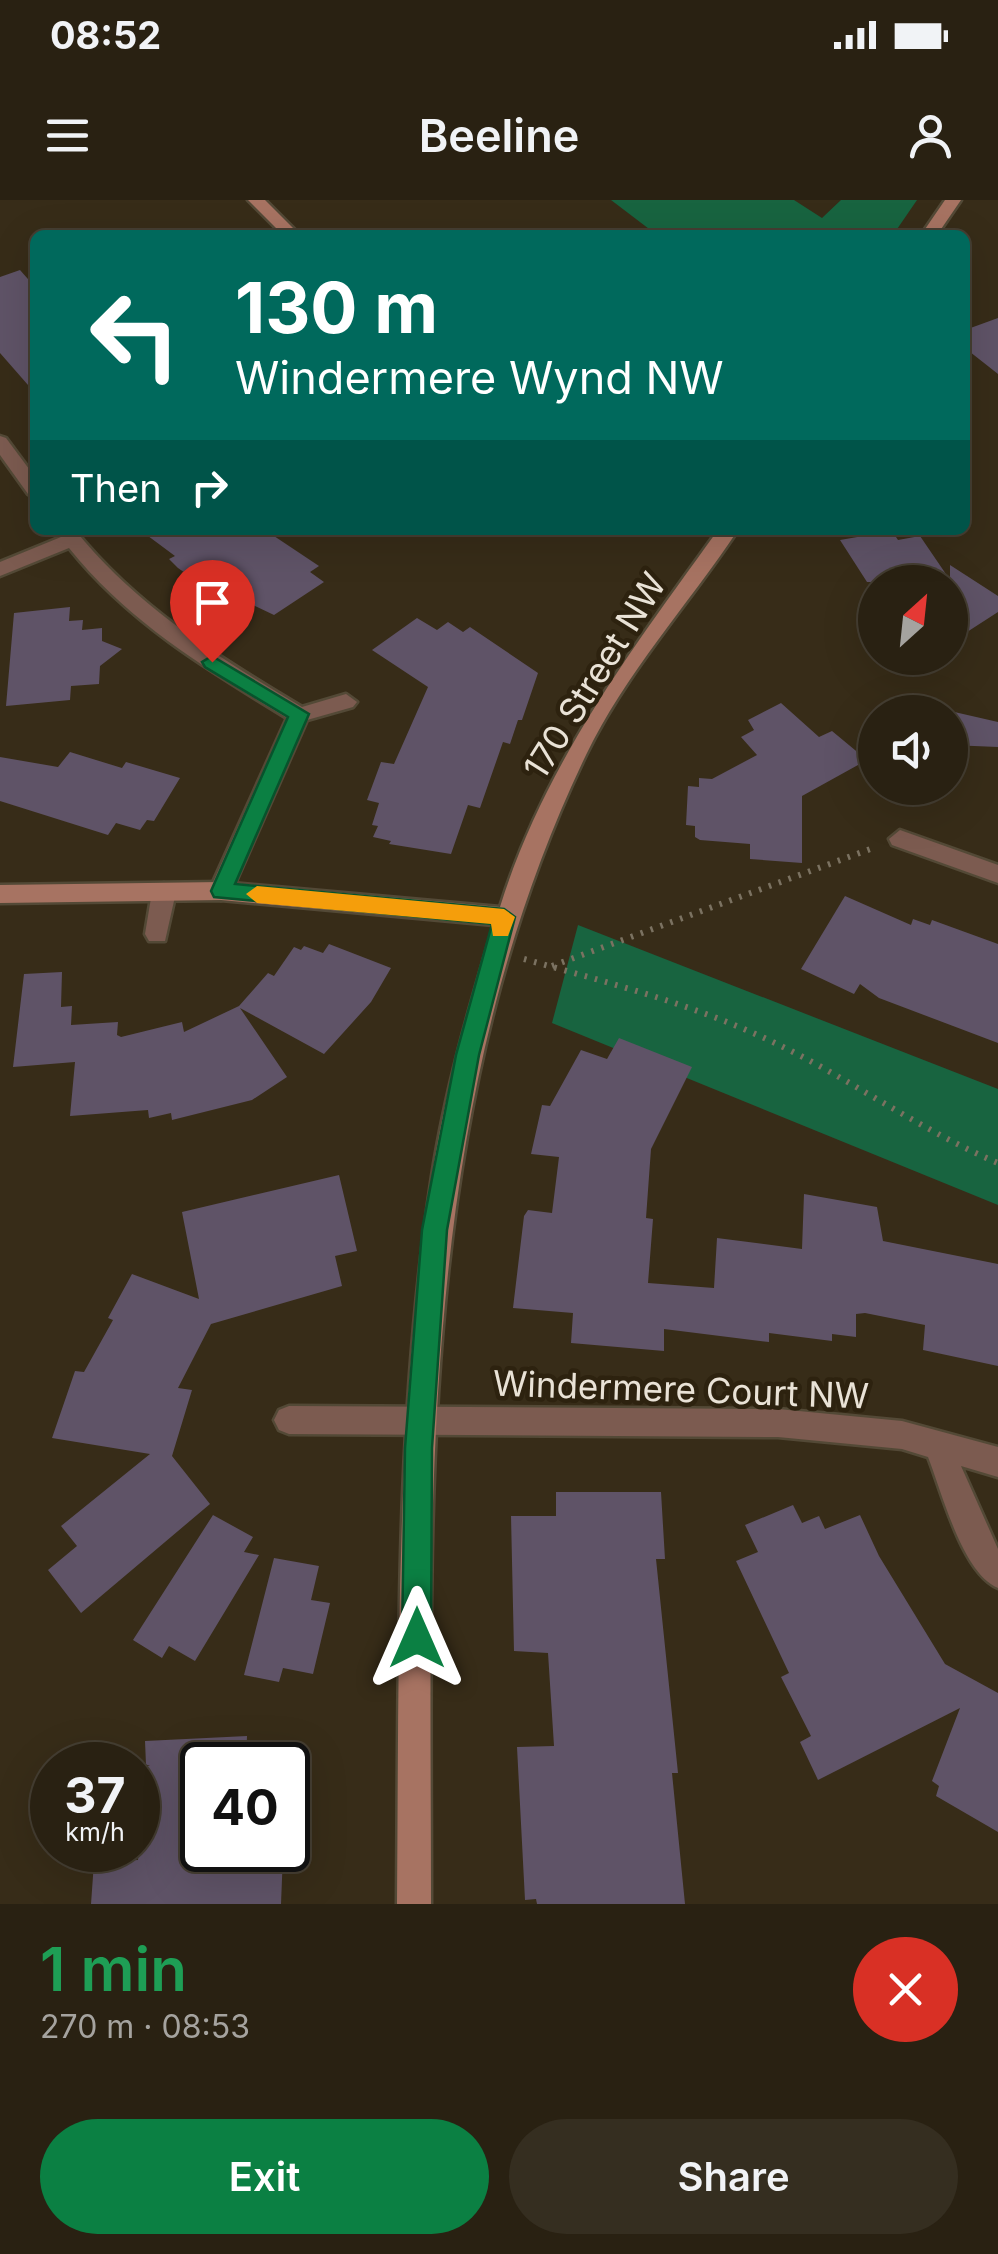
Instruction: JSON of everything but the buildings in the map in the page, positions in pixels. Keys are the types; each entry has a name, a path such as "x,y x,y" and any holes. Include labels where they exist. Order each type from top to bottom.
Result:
{"street":[{"path":"256,200 287,230"},
{"path":"933,230 954,200"},
{"path":"0,442 30,483"},
{"path":"0,569 68,535 145,617 299,714 346,702"},
{"name":"170 Street NW","path":"414,1904 421,1421 434,1230 467,1055 504,917 577,752 725,535"},
{"path":"221,891 299,714"},
{"path":"900,839 998,874"},
{"path":"0,894 221,891 504,917"},
{"path":"156,934 164,892"},
{"name":"Windermere Court NW","path":"289,1420 778,1422 902,1435 998,1462"},
{"path":"938,1446 980,1551 998,1573"}],"path":[{"path":"551,967 900,839"},
{"path":"494,952 758,1034 808,1059 930,1132 998,1162"}],"green space":[{"path":"611,200 794,200 822,218 841,200 917,200 896,230 650,230"},
{"path":"578,925 998,1089 998,1205 552,1023"}],"slow traffic":[{"path":"257,894 504,917 500,930"}],"route":[{"path":"212,662 299,714 221,891 504,917 467,1055 434,1230 419,1448 417,1638"}]}
